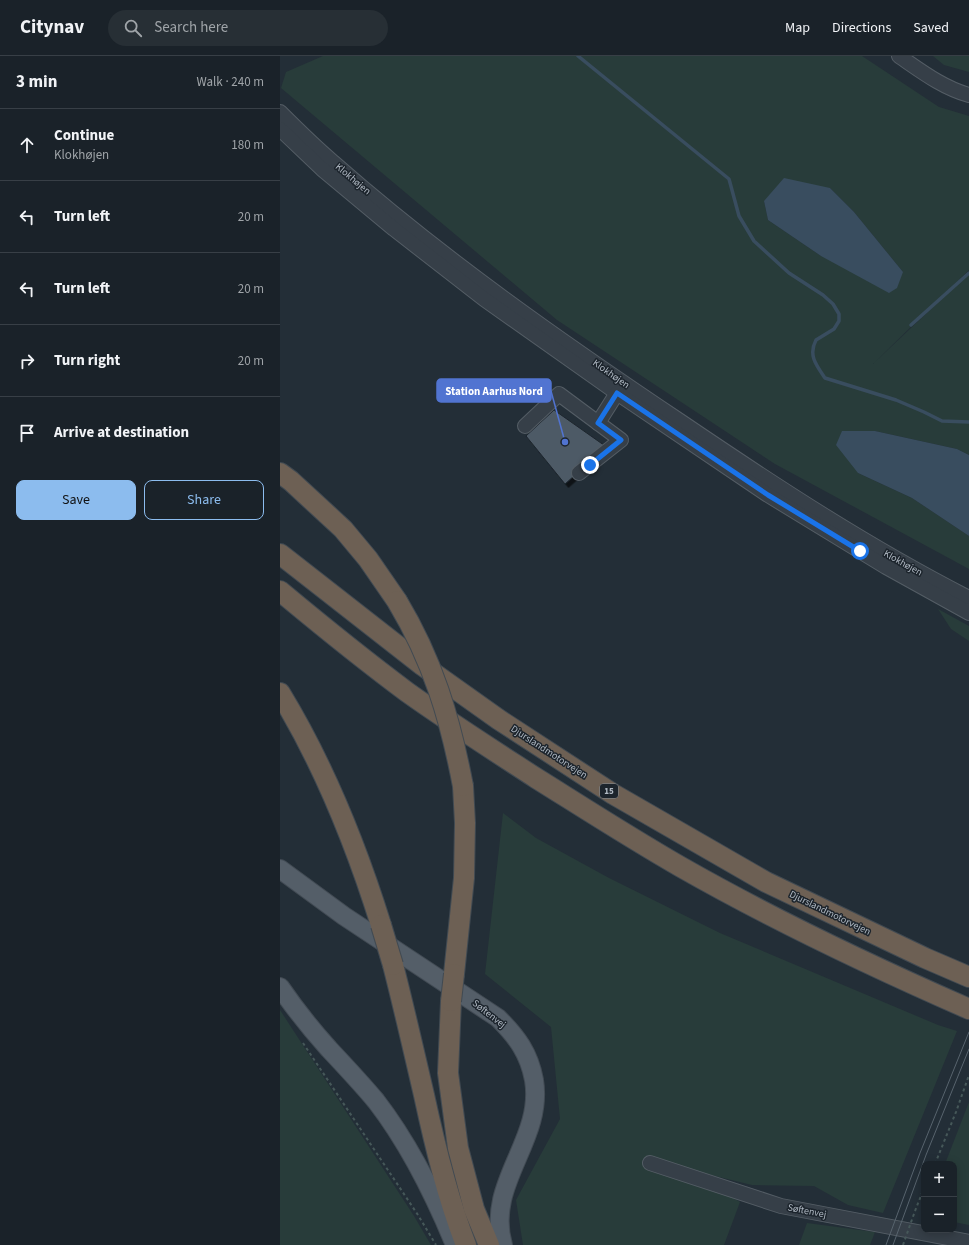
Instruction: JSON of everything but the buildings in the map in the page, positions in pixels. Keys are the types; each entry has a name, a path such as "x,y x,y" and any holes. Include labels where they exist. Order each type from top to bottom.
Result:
{"highway":[{"path":"280,473 291,481 343,529 368,559 397,601 414,629 436,681 449,722 462,786 465,824 464,878 451,1001 448,1073 458,1148 474,1209 489,1245"},
{"name":"Djurslandmotorvejen","path":"280,554 422,665 498,719 613,794 766,882 969,978"},
{"path":"280,591 407,692 483,744 604,821 680,867 759,910 833,947 969,1009"},
{"path":"280,693 312,752 333,796 368,883 406,1014 439,1161 457,1223 466,1245"}],"main road":[{"name":"Søftenvej","path":"280,869 344,916 498,1018 511,1031 520,1044 531,1066 536,1094 531,1123 502,1194 500,1226 503,1245"},
{"path":"280,987 306,1023 376,1101 397,1131 432,1192 455,1245"}],"street":[{"path":"900,56 932,79 961,93 969,95"},
{"name":"Klokhøjen","path":"280,112 331,161 402,220 491,289 610,374 782,489 891,556 969,598"},
{"name":"Klokhøjen","path":"280,129 322,168 394,229 484,299 617,393 768,495 886,567 969,613"},
{"path":"598,423 617,393"},
{"path":"525,426 559,394 621,440 579,473"},
{"name":"Søftenvej","path":"650,1164 781,1206 969,1242"}],"path":[{"path":"302,1041 418,1215 436,1245"},
{"path":"936,1161 969,1075"},
{"path":"903,1245 921,1196"}],"green space":[{"path":"323,56 862,56 939,107 969,116 969,270 873,364 969,273 969,455 957,449 875,431 858,473 912,498 969,536 969,569 775,464 557,320 281,88 286,72","holes":["830,188 854,212 903,272 821,256 768,220 764,201"]},
{"path":"933,56 969,56 969,72 944,65"},
{"path":"938,609 969,626 969,641 951,629"},
{"path":"503,813 536,838 609,878 720,933 938,1025 957,1031 883,1213 848,1205 814,1186 752,1185 682,1168 740,1202 724,1245 523,1245 516,1200 560,1119 551,1027 485,974"},
{"path":"280,1010 414,1216 431,1245 280,1245"},
{"path":"969,1102 969,1225 957,1223 957,1161 946,1161"},
{"path":"807,1223 875,1232 870,1245 799,1245"}],"water":[{"path":"784,178 830,188 854,212 903,272 897,288 889,293 821,256 768,220 764,201"},
{"path":"842,431 875,431 957,449 969,455 969,536 912,498 858,473 836,445"}],"waterway":[{"path":"578,56 729,179 739,216 754,241 789,273 823,295 833,304 839,314 839,321 834,329 816,340 813,350 814,360 825,378 896,400 942,421 969,422"},
{"path":"911,325 969,273"}],"tram line":[{"path":"886,1245 920,1153 969,1032"},
{"path":"893,1245 926,1155 969,1049"}],"place":[{"name":"Station Aarhus Nord","path":"565,442"}],"route":[{"path":"590,465 621,440 598,423 617,393 768,495 860,551"}]}
